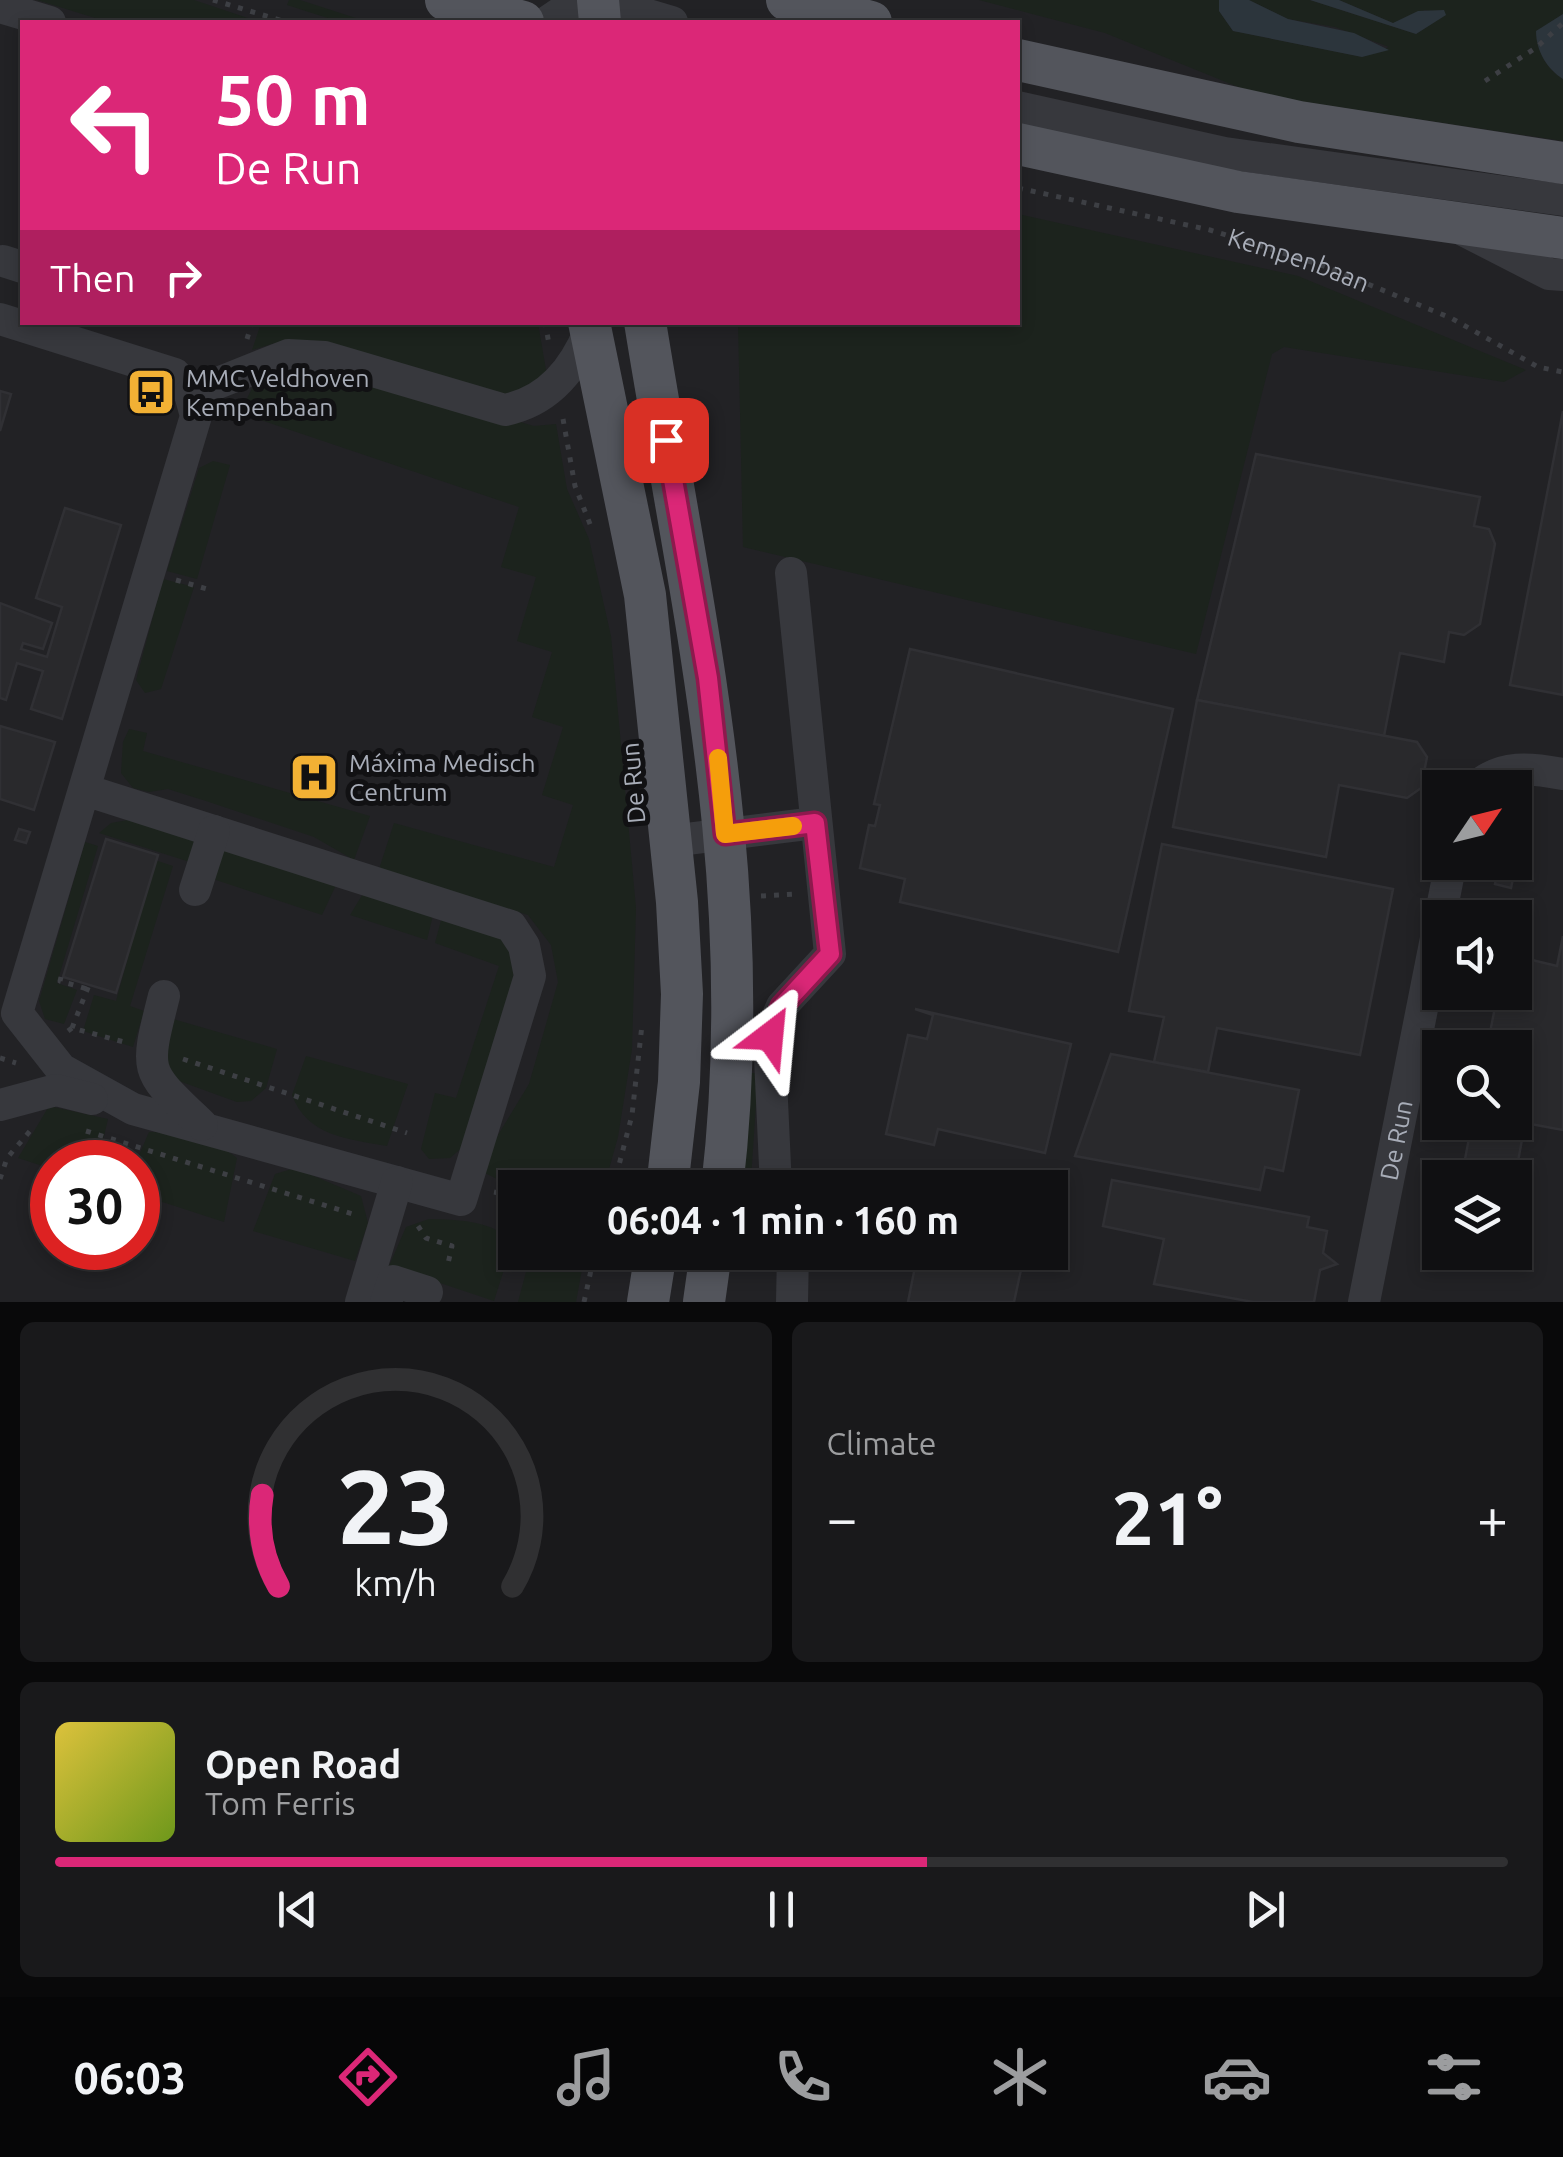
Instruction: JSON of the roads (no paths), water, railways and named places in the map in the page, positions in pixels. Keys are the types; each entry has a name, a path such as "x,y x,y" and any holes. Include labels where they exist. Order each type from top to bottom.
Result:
{"main road":[{"path":"446,0 516,20"},
{"path":"786,0 863,20"},
{"path":"1020,60 1299,122 1563,163"},
{"name":"Kempenbaan","path":"1020,144 1238,192 1452,224 1560,271"},
{"path":"646,325 708,678 725,834 735,1020 723,1170"},
{"name":"De Run","path":"589,326 645,595 671,841 682,994 679,1082 669,1170"},
{"path":"648,1302 653,1270"},
{"path":"704,1302 708,1270"}],"street":[{"path":"546,20 569,7 597,0 665,20"},
{"path":"0,7 43,20"},
{"path":"1020,106 1225,153 1563,200"},
{"path":"0,320 175,374 190,394 196,416 85,790 9,1011 30,1055 133,1109"},
{"name":"De Run","path":"190,394 288,355 325,357 505,410 526,406 556,384 574,363 589,326"},
{"path":"775,1170 770,1036 782,1006 830,954 791,573"},
{"path":"1513,770 1528,767 1563,774"},
{"path":"15,1100 56,1090 205,1128 392,1196 460,1200 530,976 524,946 511,926 85,790"},
{"name":"De Run","path":"671,841 815,823"},
{"path":"195,890 214,832"},
{"path":"164,996 150,1049 150,1066 158,1084 205,1128"},
{"name":"De Run","path":"1364,1302 1422,1009"},
{"path":"361,1302 392,1196"},
{"path":"792,1302 793,1270"},
{"path":"386,1302 393,1281 437,1282"}],"place":[{"name":"MMC Veldhoven Kempenbaan","path":"151,392"},
{"name":"Máxima Medisch Centrum","path":"314,777"}]}
